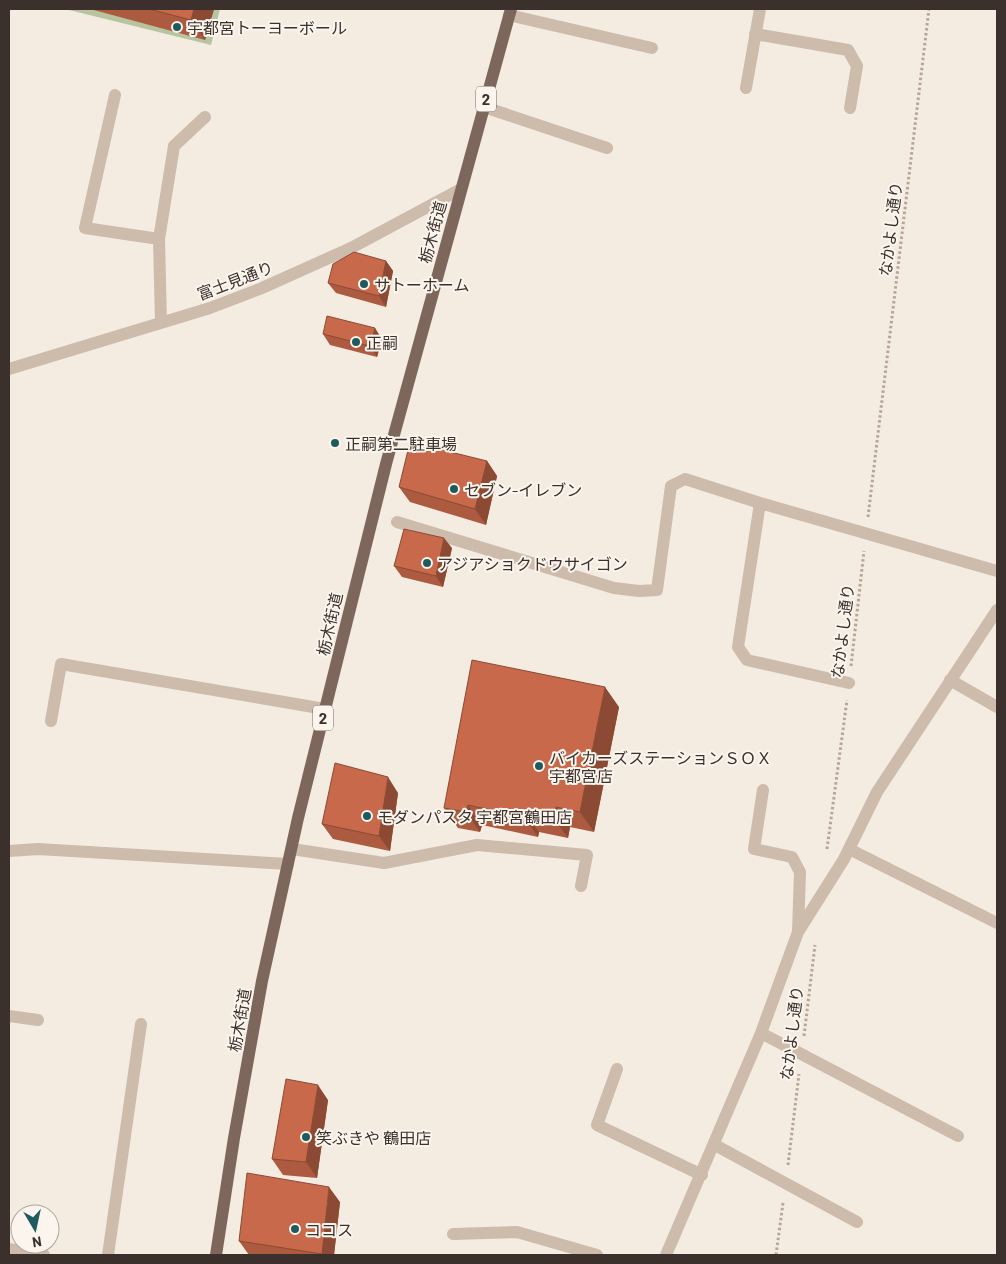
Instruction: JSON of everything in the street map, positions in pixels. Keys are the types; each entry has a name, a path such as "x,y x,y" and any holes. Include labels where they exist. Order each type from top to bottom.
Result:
{"main road":[{"name":"栃木街道","path":"216,1255 234,1138 261,990 288,864 355,582 460,189 510,12"}],"street":[{"path":"746,88 760,9"},
{"path":"510,12 652,48"},
{"path":"755,34 848,50 857,66 850,108"},
{"path":"115,95 86,228 159,239"},
{"path":"484,107 607,148"},
{"path":"160,323 159,239 174,146 205,117"},
{"name":"富士見通り","path":"9,369 210,308 262,288 351,248 460,189"},
{"path":"397,522 614,588 639,591 657,590 671,486 685,479 760,503 997,571"},
{"path":"760,503 738,647 747,660 849,683"},
{"path":"671,1254 761,1033 798,932 849,849 877,792 997,610"},
{"path":"52,721 61,664 325,709"},
{"path":"950,680 997,707"},
{"path":"763,790 754,848 792,857 800,872 798,932"},
{"path":"292,849 384,862 476,845 587,855 581,886"},
{"path":"9,851 38,849 288,864"},
{"path":"849,849 997,923"},
{"path":"9,1016 38,1020"},
{"path":"108,1255 141,1024"},
{"path":"761,1033 958,1136"},
{"path":"617,1069 598,1124 702,1175"},
{"path":"715,1145 857,1222"},
{"path":"453,1234 517,1232 597,1255"},
{"path":"9,1249 44,1255"}],"path":[{"name":"なかよし通り","path":"826,859 849,683 929,9"},
{"name":"なかよし通り","path":"776,1255 816,937"}],"green space":[{"name":"宇都宮トーヨーボール","path":"65,9 220,9 211,45"}],"building":[{"path":"149,9 194,9 191,20"},
{"path":"354,252 386,261 379,296 328,283 333,264"},
{"path":"327,316 375,328 370,346 323,334"},
{"name":"セブン-イレブン","path":"410,442 487,461 475,509 399,487"},
{"path":"404,529 444,538 436,576 394,566"},
{"name":"バイカーズステーションＳＯＸ 宇都宮店","path":"472,660 605,687 580,812 556,807 554,819 525,812 524,817 468,805 466,812 444,808"},
{"path":"335,763 388,777 379,836 322,824"},
{"path":"286,1079 318,1085 306,1162 272,1159"},
{"name":"ココス","path":"247,1173 329,1187 322,1254 239,1241"}],"place":[{"name":"宇都宮トーヨーボール","path":"177,27"},
{"name":"サトーホーム","path":"364,284"},
{"name":"正嗣","path":"356,342"},
{"name":"正嗣第二駐車場","path":"335,443"},
{"name":"セブン-イレブン","path":"454,489"},
{"name":"アジアショクドウサイゴン","path":"427,563"},
{"name":"バイカーズステーションＳＯＸ 宇都宮店","path":"539,766"},
{"name":"モダンパスタ 宇都宮鶴田店","path":"367,816"},
{"name":"笑ぶきや 鶴田店","path":"306,1137"},
{"name":"ココス","path":"295,1229"}]}
